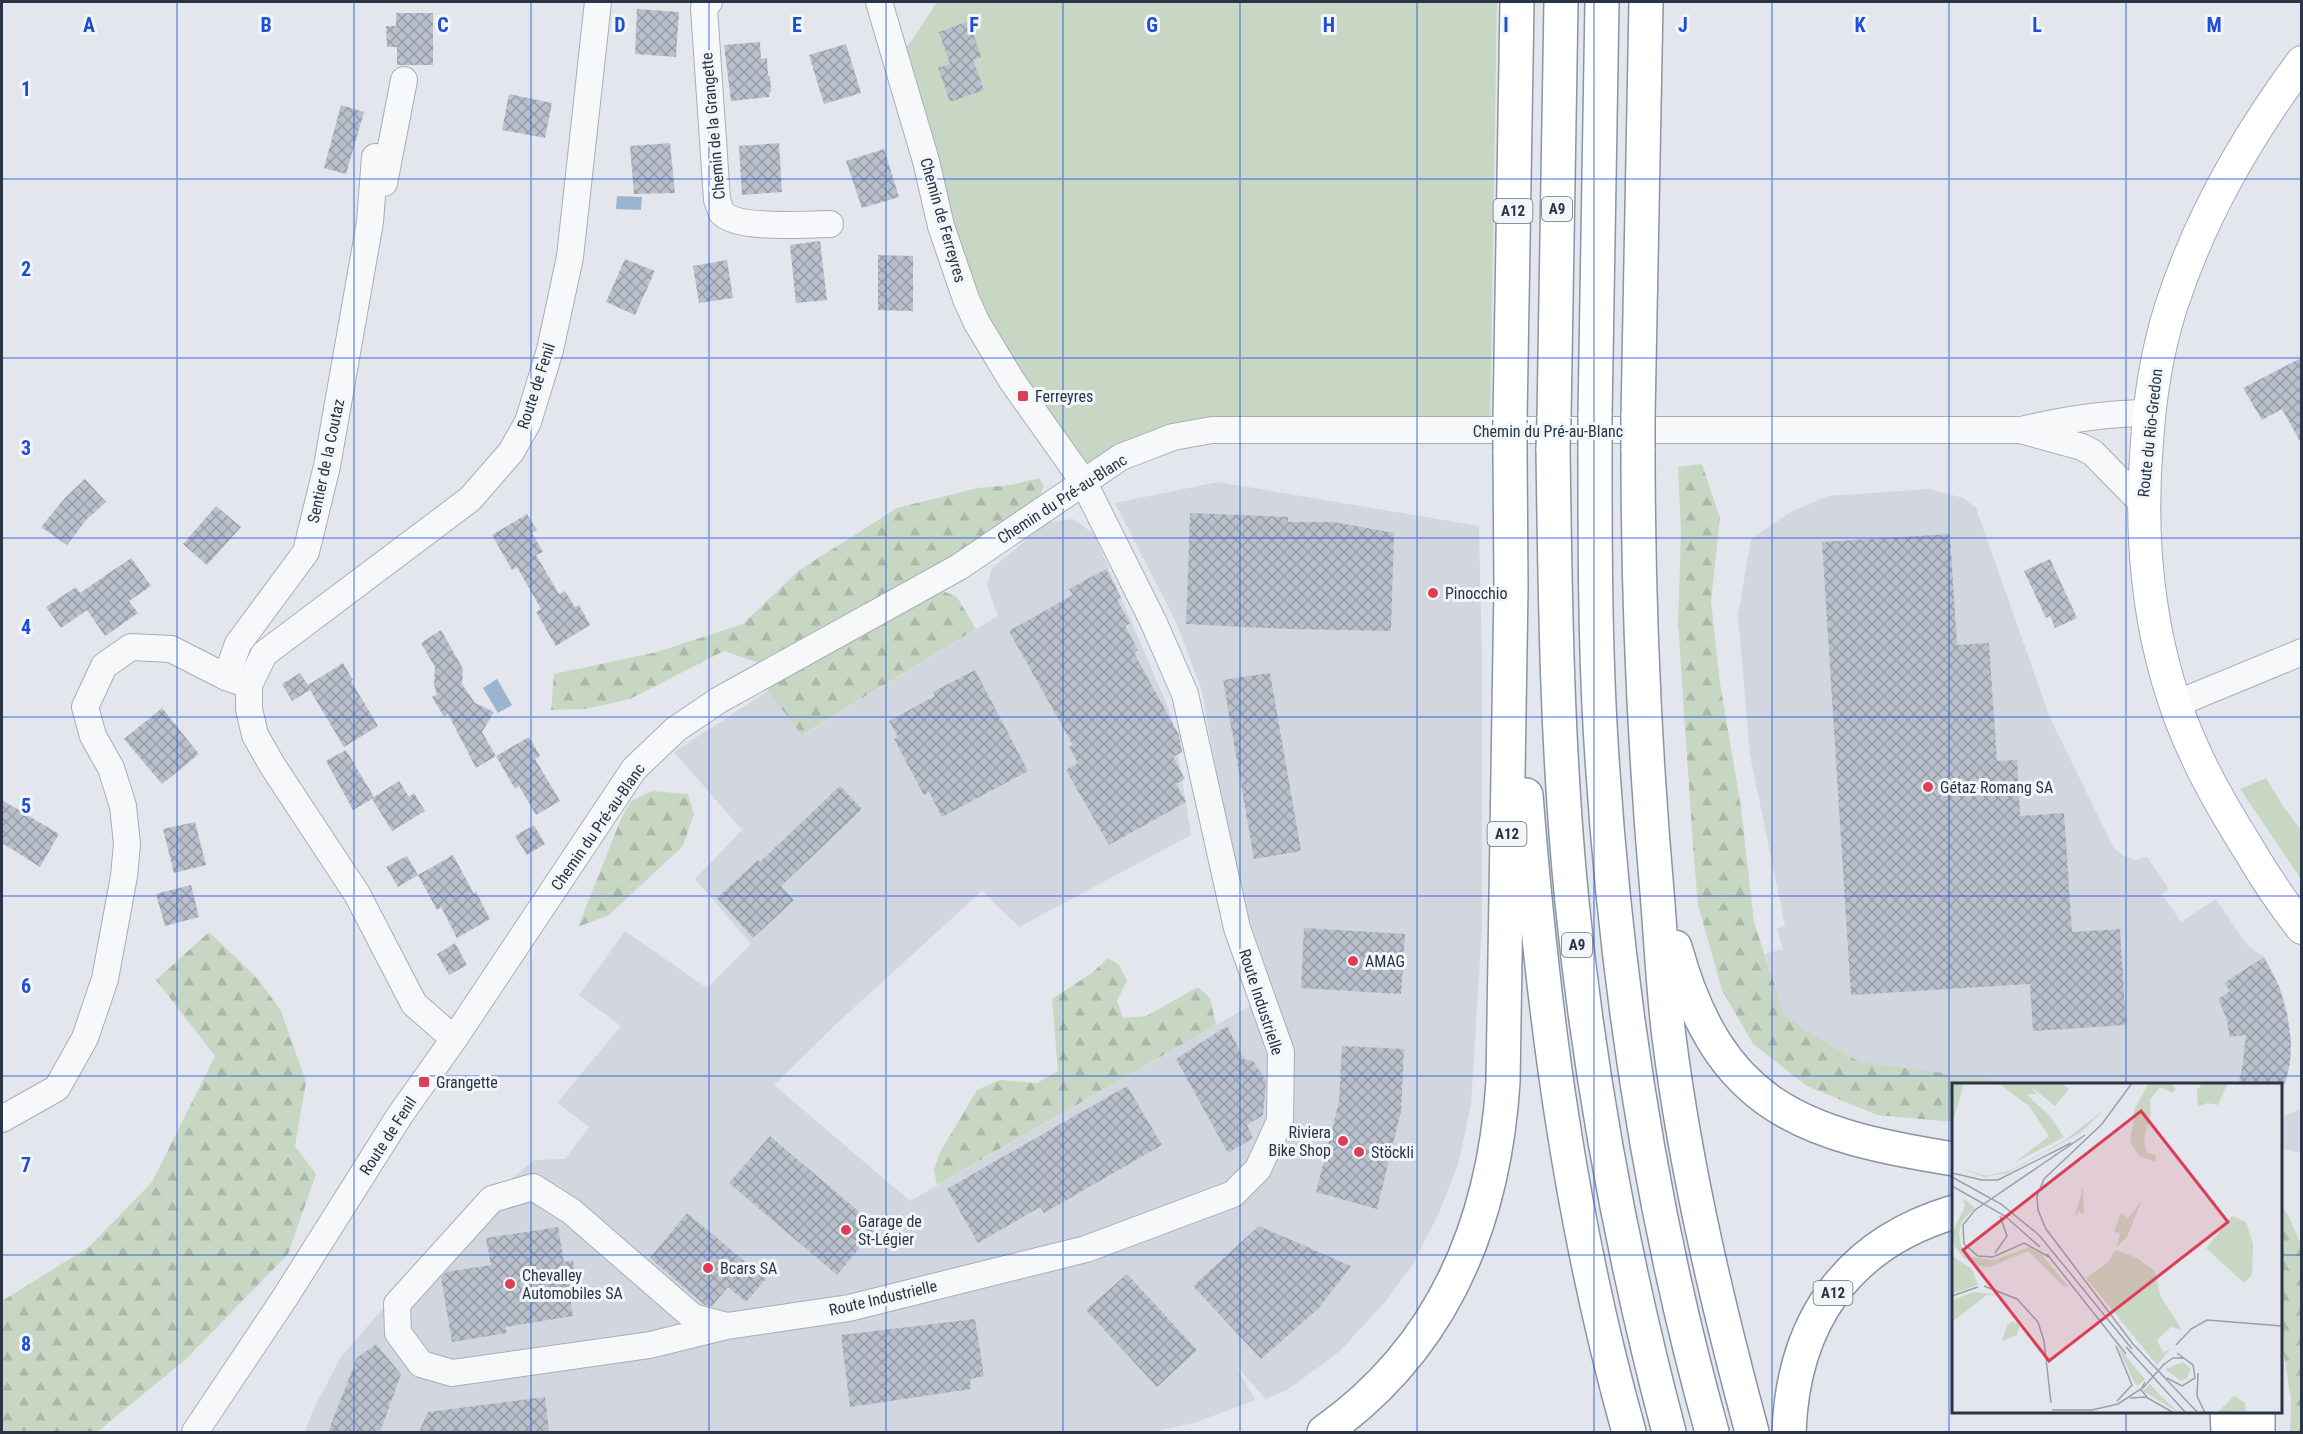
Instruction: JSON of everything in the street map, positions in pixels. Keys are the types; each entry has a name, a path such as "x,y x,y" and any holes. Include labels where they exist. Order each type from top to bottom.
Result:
{"highway":[{"name":"A12","path":"1324,1432 1364,1401 1386,1380 1423,1334 1455,1281 1467,1254 1492,1172 1497,1140 1503,1082 1517,2"},
{"name":"A9","path":"1561,2 1554,433 1556,618 1570,881 1585,1019 1614,1200 1640,1318 1669,1432"},
{"path":"1602,2 1595,431 1596,598 1601,742 1630,1042 1657,1202 1689,1346 1712,1432"},
{"path":"1646,2 1638,432 1642,674 1652,840 1669,1035 1681,1116 1713,1278 1752,1432"},
{"path":"1511,587 1535,901 1552,1058 1569,1166 1589,1269 1629,1432"},
{"path":"1652,840 1668,918 1687,987 1708,1034 1732,1068 1767,1100 1792,1116 1824,1131 1862,1142 1952,1159"},
{"name":"A12","path":"1789,1432 1792,1394 1800,1356 1815,1321 1834,1290 1858,1264 1887,1241 1922,1222 1952,1212"},
{"path":"2227,1413 2228,1432"},
{"path":"2258,1413 2258,1432"}],"main road":[{"name":"Route du Rio-Gredon","path":"2301,62 2260,124 2220,193 2198,238 2171,309 2161,346 2149,413 2143,504 2152,610 2160,649 2176,704 2195,754 2232,823 2282,904 2301,928"},
{"name":"Route du Rio-Gredon","path":"2232,823 2301,901"}],"street":[{"name":"Route de Fenil","path":"195,1432 284,1299 400,1115 454,1040 414,1004 357,894 272,765 255,735 249,709 237,681 264,654 470,499 511,452 528,422 550,350 570,257 598,2"},
{"name":"Chemin de la Grangette","path":"709,2 704,8 717,200 722,213 733,219 752,224 830,224"},
{"name":"Chemin de Ferreyres","path":"879,2 926,161 941,226 966,299 977,323 1012,381 1083,481"},
{"name":"Sentier de la Coutaz","path":"370,222 377,214 404,80"},
{"name":"Sentier de la Coutaz","path":"237,681 238,644 306,552 327,466 370,222 375,157"},
{"name":"Chemin du Pré-au-Blanc","path":"454,1040 634,769 676,729 719,700 959,567 1120,457 1173,437 1212,430 2021,430 2052,422 2111,414 2149,413"},
{"name":"Chemin du Pré-au-Blanc","path":"2021,430 2082,447 2093,453 2143,504"},
{"name":"Route Industrielle","path":"727,1326 693,1317 571,1211 533,1187 492,1199 397,1304 398,1333 421,1364 452,1373 650,1345 727,1326 849,1308 1097,1245 1233,1194 1258,1169 1281,1121 1281,1052 1237,928 1185,693 1153,621 1083,481"},
{"path":"2,1119 57,1088 85,1038 105,979 126,855 123,806 111,768 93,736 86,707 104,666 131,647 171,649 237,681"},
{"path":"2176,704 2301,652"}],"shaded area":[{"path":"1218,482 1479,526 1482,660 1482,926 1471,1105 1458,1164 1439,1213 1413,1264 1385,1302 1339,1352 1287,1390 1266,1399 1236,1366 1255,1400 1194,1423 1151,1432 305,1432 313,1410 341,1357 450,1230 534,1160 565,1159 589,1127 557,1103 621,1026 579,995 625,931 707,988 751,944 695,879 742,830 674,752 768,691 803,735 998,616 987,587 992,568 1048,522 1073,519 1094,534 1172,717 1191,835 1019,927 982,891 835,1025 774,1085 910,1201 1274,992 1234,873 1202,691 1177,624 1115,503"},
{"path":"1930,489 1963,498 1976,508 2050,718 2114,848 2123,856 2135,860 2147,857 2169,889 2162,894 2181,922 2216,899 2247,945 2264,957 2279,986 2287,1013 2291,1041 2290,1063 2282,1093 2282,1083 2018,1083 1871,1064 1860,1062 1807,1031 1785,1015 1765,954 1783,949 1777,929 1785,926 1750,755 1738,615 1751,539 1789,513 1828,496"},
{"path":"2301,1109 2301,1153 2282,1148 2282,1117"}],"green space":[{"path":"937,2 1497,2 1490,431 1212,430 1083,481 995,354 896,59 912,40"},
{"path":"1702,464 1720,518 1711,601 1720,683 1741,807 1754,923 1785,1015 1807,1031 1860,1062 2018,1083 1952,1083 1952,1122 1877,1115 1807,1086 1753,1044 1722,990 1698,905 1693,847 1678,623 1681,532 1678,467"},
{"path":"1039,478 1044,486 1031,517 929,585 957,597 976,629 802,735 768,691 780,666 814,647 759,663 724,651 630,699 585,709 551,710 554,674 657,652 743,624 798,571 897,508 978,488 1011,485"},
{"path":"2266,778 2301,830 2301,879 2240,789"},
{"path":"652,791 688,794 694,814 683,846 609,915 578,927 621,819 631,801"},
{"path":"209,932 258,979 281,1011 306,1082 295,1146 316,1174 288,1254 185,1360 97,1432 2,1432 2,1301 89,1247 152,1182 215,1056 156,980"},
{"path":"1108,958 1119,965 1127,981 1117,1001 1123,1018 1146,1016 1198,987 1210,998 1216,1025 937,1185 934,1170 939,1154 977,1090 1000,1080 1037,1083 1058,1071 1052,999 1092,973"},
{"path":"2282,1207 2301,1244 2301,1432 2290,1432 2291,1400 2282,1343"}],"water":[{"path":"617,196 642,197 641,210 616,209"},
{"path":"497,679 512,705 498,713 483,688"}],"building":[{"path":"637,9 679,12 676,57 635,54"},
{"path":"396,13 433,13 433,65 397,65 397,47 387,47 386,26 396,26"},
{"path":"969,21 981,57 973,60 984,90 950,102 938,68 950,64 939,32"},
{"path":"760,42 761,59 767,58 768,76 770,75 769,97 731,101 724,45"},
{"path":"846,44 861,93 824,104 809,55"},
{"path":"509,94 552,103 545,138 502,130"},
{"path":"341,105 364,112 346,174 324,168"},
{"path":"670,143 675,193 634,194 630,146"},
{"path":"779,143 782,192 742,195 739,146"},
{"path":"884,149 899,197 862,208 846,161"},
{"path":"820,241 827,300 796,303 790,245"},
{"path":"878,255 913,256 913,311 878,310"},
{"path":"625,259 655,271 635,315 606,302"},
{"path":"727,260 733,298 699,303 693,266"},
{"path":"2301,358 2301,443 2282,409 2262,420 2243,388"},
{"path":"85,479 106,502 87,519 67,545 41,527 65,498"},
{"path":"216,506 241,527 207,565 183,544"},
{"path":"1190,513 1288,517 1288,522 1334,522 1394,533 1391,631 1186,624"},
{"path":"527,514 537,530 532,533 543,552 536,555 559,594 565,591 575,607 579,605 590,625 556,646 536,612 541,609 517,567 512,570 492,535"},
{"name":"Gétaz Romang SA","path":"1950,534 1957,645 1989,643 1997,761 2017,760 2020,816 2064,813 2072,932 2120,929 2126,1025 2033,1031 2030,984 1851,995 1822,542"},
{"path":"131,558 151,586 129,601 138,613 105,636 87,610 61,628 46,607 76,587 80,593"},
{"path":"2050,559 2077,618 2055,628 2050,616 2046,618 2024,571"},
{"path":"1106,569 1121,597 1117,600 1130,623 1125,626 1138,650 1134,653 1179,735 1182,752 1173,757 1185,779 1176,784 1186,802 1109,845 1066,770 1078,763 1069,747 1073,745 1009,631 1073,595 1069,589"},
{"path":"441,630 463,669 462,684 475,703 494,712 482,732 496,756 476,768 448,714 444,717 432,697 437,694 434,685 435,667 421,643"},
{"path":"343,663 378,726 344,747 310,690 292,701 282,684 300,673 308,685"},
{"path":"975,670 1028,771 942,817 929,792 924,795 894,739 898,737 889,721 935,696 933,692"},
{"path":"1270,673 1301,851 1254,859 1223,680"},
{"path":"162,708 199,754 162,784 124,739"},
{"path":"529,737 540,756 535,759 560,801 536,815 519,786 515,789 496,756"},
{"path":"346,750 374,797 399,781 409,797 414,793 425,811 392,831 372,799 353,810 326,761"},
{"path":"840,786 862,809 781,886 794,900 753,938 717,898 758,860 760,862"},
{"path":"2,800 59,834 40,867 2,843"},
{"path":"195,822 206,865 174,873 163,829"},
{"path":"534,825 545,844 527,855 515,836"},
{"path":"453,855 490,919 457,938 441,907 437,910 418,875"},
{"path":"407,856 418,875 398,887 386,867"},
{"path":"191,885 199,917 165,926 156,894"},
{"name":"AMAG","path":"1304,928 1405,934 1401,994 1301,988"},
{"path":"455,943 467,965 449,975 437,954"},
{"path":"2264,957 2279,986 2287,1013 2291,1041 2290,1063 2285,1084 2238,1083 2246,1035 2230,1037 2226,1017 2218,999 2230,991 2224,983"},
{"path":"1227,1026 1244,1059 1253,1061 1266,1081 1263,1115 1247,1125 1253,1138 1228,1153 1176,1059"},
{"name":"Stöckli","path":"1342,1046 1404,1049 1401,1111 1377,1209 1316,1192 1339,1102"},
{"path":"1127,1086 1162,1145 1044,1213 1040,1207 978,1243 947,1189"},
{"path":"770,1136 877,1227 837,1275 729,1183"},
{"name":"Bcars SA","path":"687,1213 766,1279 746,1302 728,1287 712,1306 705,1305 650,1258"},
{"path":"1259,1226 1351,1266 1319,1308 1261,1359 1193,1286"},
{"name":"Chevalley Automobiles SA","path":"558,1227 564,1262 573,1260 579,1295 570,1297 573,1316 505,1327 507,1333 452,1342 441,1277 446,1272 491,1265 486,1238"},
{"path":"1127,1274 1197,1350 1157,1387 1086,1310"},
{"path":"975,1319 984,1376 970,1379 971,1389 850,1407 841,1335"},
{"path":"376,1344 401,1374 380,1432 328,1432 357,1358"},
{"path":"545,1397 549,1432 419,1432 428,1412"}],"place":[{"name":"Ferreyres","path":"1023,396"},
{"name":"Pinocchio","path":"1433,593"},
{"name":"Gétaz Romang SA","path":"1928,787"},
{"name":"AMAG","path":"1353,961"},
{"name":"Grangette","path":"424,1082"},
{"name":"Riviera Bike Shop","path":"1343,1141"},
{"name":"Stöckli","path":"1359,1152"},
{"name":"Garage de St-Légier","path":"846,1230"},
{"name":"Bcars SA","path":"708,1268"},
{"name":"Chevalley Automobiles SA","path":"510,1284"}]}
